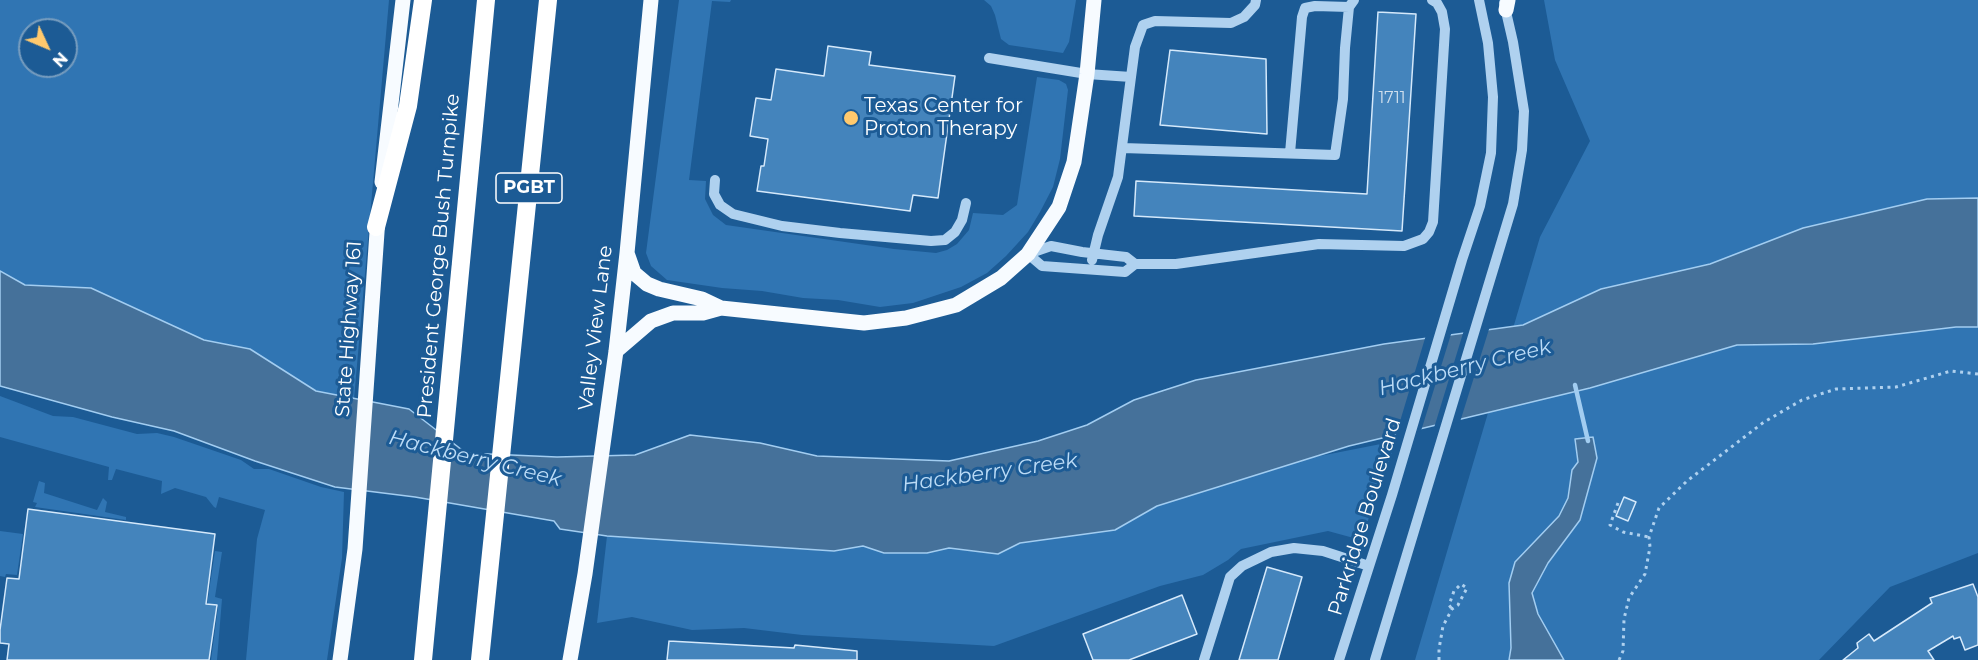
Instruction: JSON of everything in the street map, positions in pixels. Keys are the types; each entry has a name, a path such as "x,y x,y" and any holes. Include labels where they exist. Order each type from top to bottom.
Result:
{"highway":[{"path":"376,227 408,106 423,0"},
{"name":"President George Bush Turnpike","path":"423,660 486,0"},
{"name":"PGBT","path":"480,660 548,0"}],"main road":[{"name":"State Highway 161","path":"340,660 355,549 376,227 403,0"},
{"name":"Valley View Lane","path":"570,660 585,574 616,351 651,0"},
{"path":"627,253 634,273 647,284 702,299 721,308 864,323 906,318 956,305 1001,278 1028,254 1059,207 1074,162 1087,74 1094,0"},
{"path":"616,351 651,321 673,313 703,313 721,308"}],"street":[{"path":"1090,270 1098,234 1118,177 1135,47 1143,25 1155,21 1231,23 1244,17 1255,5 1256,0"},
{"path":"1135,264 1125,272 1041,266 1028,254 1051,246 1126,257 1135,264 1176,264 1319,244 1404,246 1423,239 1430,232 1433,222 1445,29 1442,12 1437,3 1432,0"},
{"name":"Parkridge Boulevard","path":"1339,660 1480,206 1491,153 1492,97 1488,43 1479,0"},
{"path":"1123,148 1335,155 1343,99 1345,48 1352,3 1305,8 1302,17 1290,153"},
{"path":"1375,660 1513,204 1522,150 1524,111 1506,3"},
{"path":"988,58 1087,74 1131,77"},
{"path":"715,180 714,194 720,205 733,214 782,226 840,233 931,241 945,240 955,232 962,220 966,203"},
{"path":"1204,660 1230,577 1242,566 1271,552 1294,548 1323,551 1369,566"}],"path":[{"path":"1619,660 1623,651 1624,619 1629,598 1645,574 1650,547 1649,537 1659,508 1687,481 1764,422 1802,400 1836,389 1896,387 1951,370 1978,374"},
{"path":"1618,503 1610,525 1623,532 1649,537"},
{"path":"1439,660 1443,626 1467,588 1461,584 1454,591 1449,605 1452,609"}],"shaded area":[{"path":"0,0 389,0 354,399 316,391 250,349 204,340 91,288 25,285 0,271"},
{"path":"679,0 731,0 730,2 712,1 689,180 706,181 705,199 713,215 726,225 894,249 936,253 947,250 957,244 969,230 973,213 1003,215 1017,205 1037,77 1059,80 1066,84 1068,90 1060,159 1053,187 1028,232 987,273 961,287 913,303 880,307 667,280 651,266 646,253"},
{"path":"984,0 1076,0 1069,42 1063,53 1009,45 1001,39 995,15 991,6"},
{"path":"1544,0 1978,0 1978,553 1890,587 1819,660 1415,660 1540,237 1590,141 1555,60"},
{"path":"0,396 53,416 73,417 137,434 157,433 174,437 241,460 254,469 269,469 321,487 344,492 342,558 327,660 246,660 257,539 265,510 219,497 216,508 206,497 175,488 161,494 162,481 116,469 112,480 108,480 109,467 0,437"},
{"path":"1396,441 1361,540 1328,531 1241,549 1203,575 1160,586 994,646 802,635 744,628 692,630 632,617 597,623 607,536 721,543 863,546"},
{"path":"39,481 45,483 44,493 97,510 103,498 107,502 105,512 126,517 126,520 35,507 37,503 33,502"},
{"path":"0,531 23,534 17,575 0,576"},
{"path":"215,551 222,552 215,597 222,599 217,660 211,660 218,607 207,605"}],"water":[{"name":"Hackberry Creek","path":"1978,198 1978,327 1956,327 1813,344 1737,345 1590,388 1349,446 1157,506 1115,530 1020,543 998,554 949,548 927,553 884,553 863,546 834,551 607,536 560,529 554,521 415,497 335,487 174,431 112,417 0,386 0,271 25,285 91,288 204,340 250,349 316,391 409,409 466,453 557,457 635,455 690,435 760,443 817,456 949,461 1038,441 1087,425 1134,400 1196,380 1384,344 1523,325 1601,289 1710,264 1803,228 1927,199"},
{"path":"1593,437 1597,458 1580,520 1548,563 1532,593 1538,614 1564,660 1509,660 1511,648 1509,583 1515,562 1559,516 1568,498 1572,470 1578,462 1575,439"}],"pier":[{"path":"1490,326 1460,422 1434,428 1464,330"},
{"path":"1452,331 1421,431 1395,438 1426,335"}],"building":[{"path":"1378,12 1416,14 1402,231 1134,216 1136,181 1367,194"},
{"name":"Texas Center for Proton Therapy","path":"828,46 871,52 869,65 955,76 938,198 913,195 910,211 757,191 768,139 750,136 756,98 771,100 776,69 824,76"},
{"path":"1170,50 1266,59 1267,134 1160,125"},
{"path":"1624,497 1636,502 1628,521 1616,516"},
{"path":"28,509 215,534 206,604 217,605 209,660 7,660 9,644 0,643 0,630 7,578 19,579"},
{"path":"1267,567 1302,577 1278,660 1239,660"},
{"path":"1973,584 1978,597 1978,645 1965,650 1960,637 1954,639 1953,636 1928,651 1934,660 1843,660 1858,648 1857,643 1869,634 1874,641 1932,603 1930,598"},
{"path":"1182,595 1197,634 1129,660 1093,660 1083,634"},
{"path":"669,641 794,648 795,645 857,651 857,660 667,660"}],"waterway":[{"path":"1575,385 1588,441"}],"place":[{"name":"Texas Center for Proton Therapy","path":"851,118"}]}
